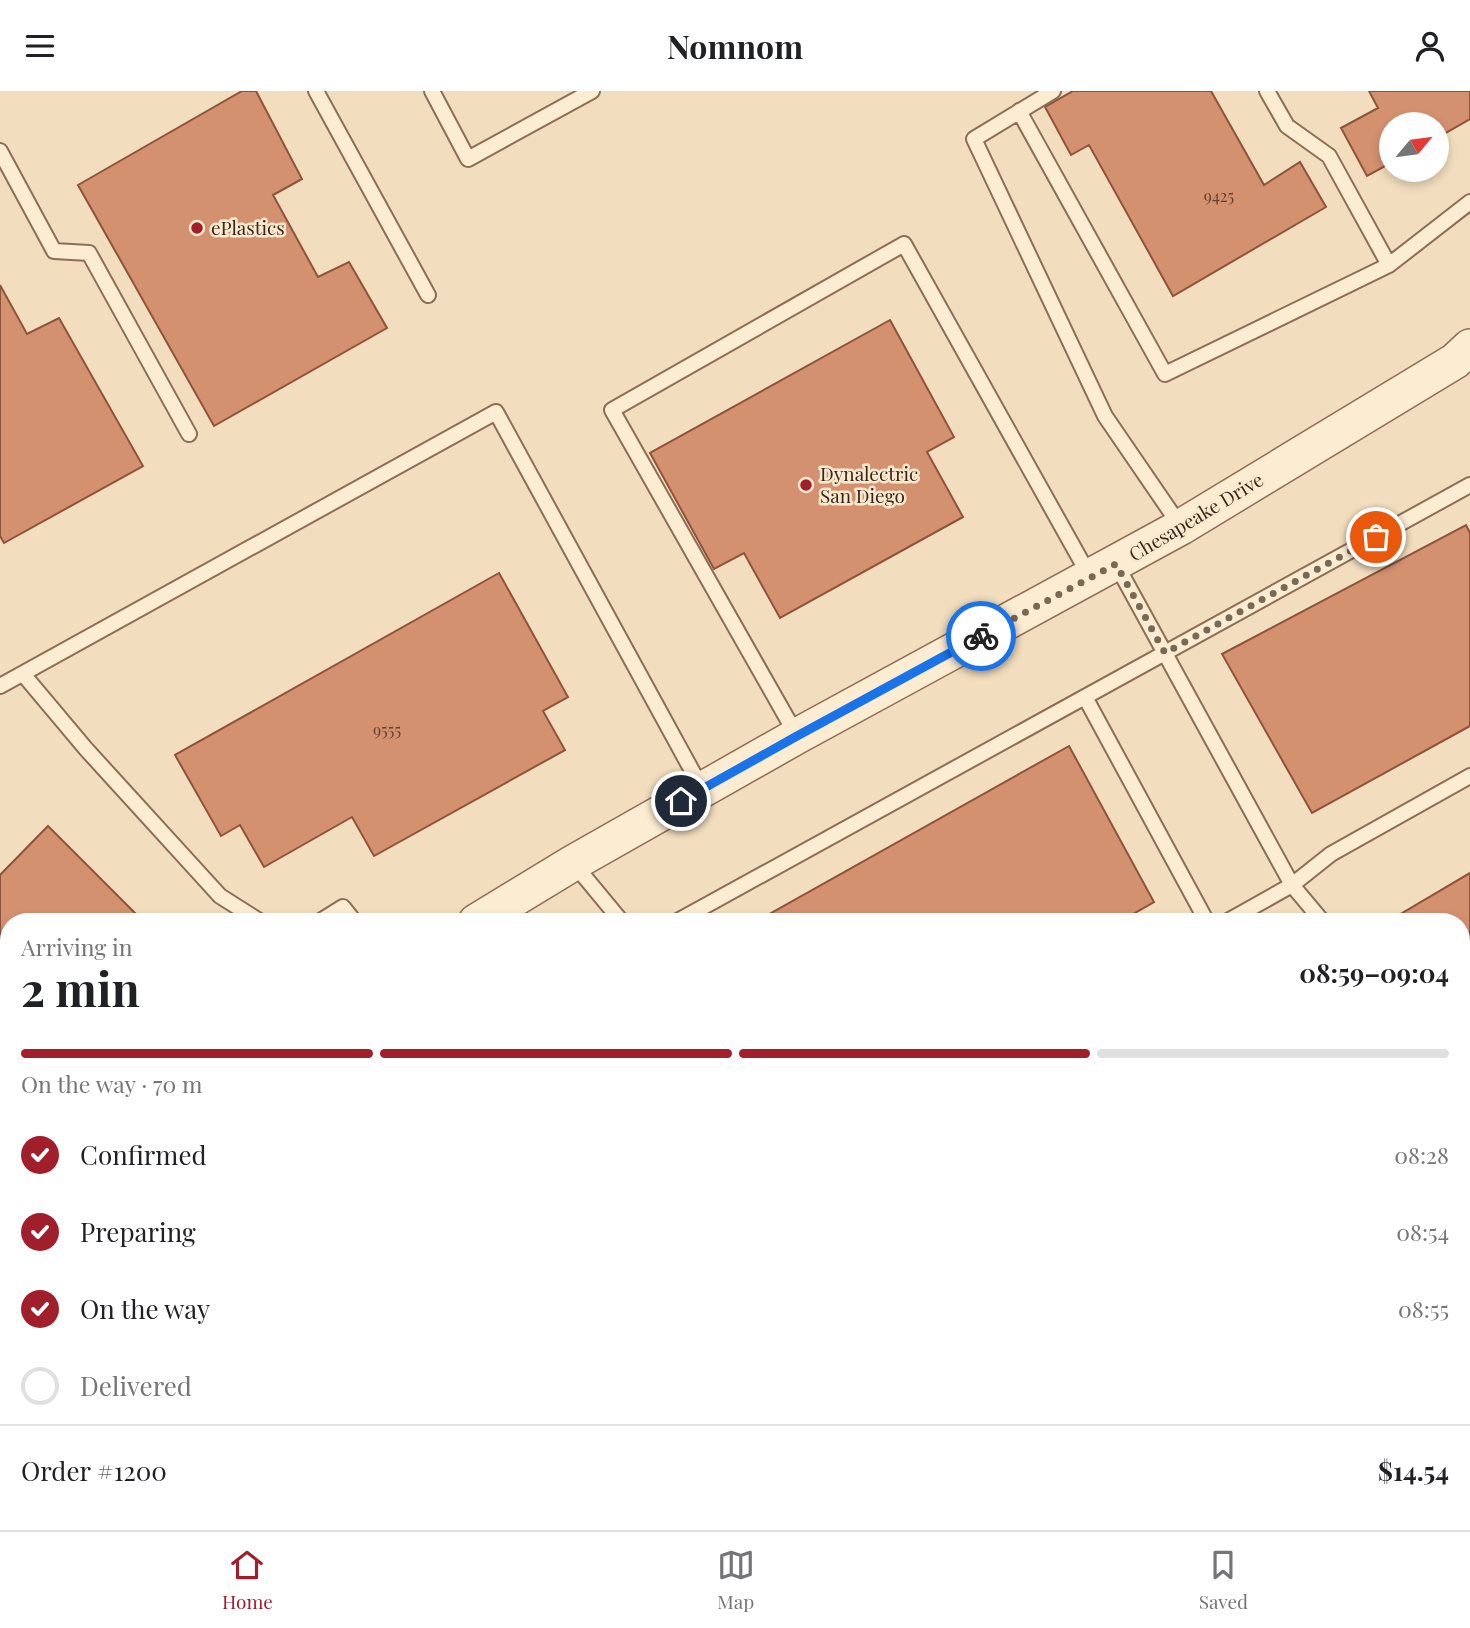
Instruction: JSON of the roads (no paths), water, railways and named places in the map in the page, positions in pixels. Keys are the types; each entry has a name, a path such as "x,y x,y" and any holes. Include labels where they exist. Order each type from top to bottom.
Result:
{"street":[{"name":"Chesapeake Drive","path":"491,913 702,789 1181,527 1455,361 1470,347"}],"lane":[{"path":"316,91 428,295"},
{"path":"432,91 468,159 593,91"},
{"path":"1053,91 974,139 1105,416 1181,527"},
{"path":"1267,91 1287,126 1329,156 1388,265"},
{"path":"1020,111 1165,374 1388,265 1470,202"},
{"path":"0,151 54,251 89,253 189,434"},
{"path":"797,736 612,410 904,244 1103,571 1165,653 1292,885 1315,913"},
{"path":"0,686 496,412 702,789"},
{"path":"692,913 1470,485"},
{"path":"23,674 86,749 220,896 247,913"},
{"path":"1085,697 1202,913"},
{"path":"1242,913 1292,885 1331,854 1466,778 1470,795"},
{"path":"573,863 615,913"},
{"path":"333,913 343,907 348,913"}],"place":[{"name":"ePlastics","path":"197,228"},
{"name":"Dynalectric San Diego","path":"806,485"}]}
